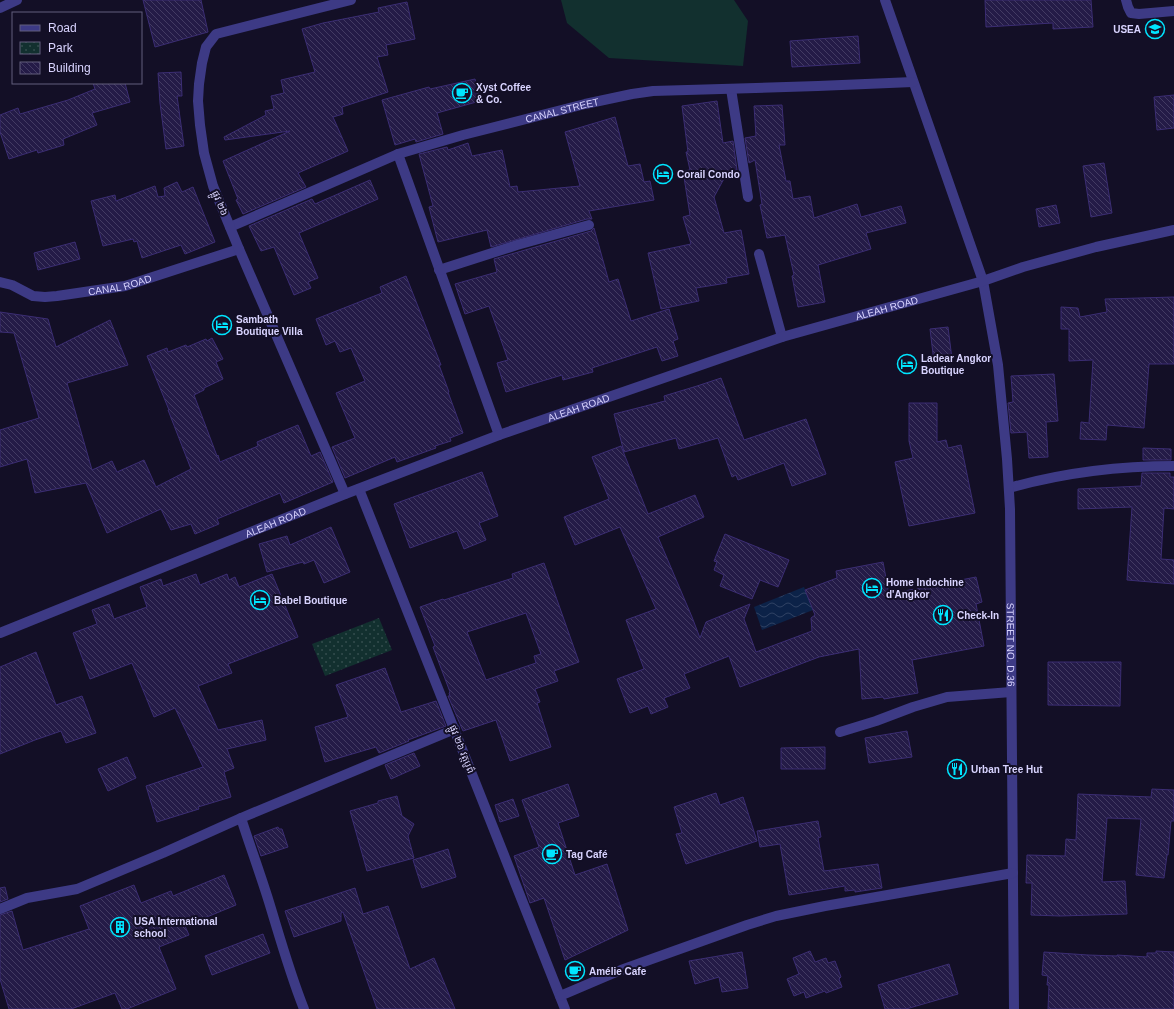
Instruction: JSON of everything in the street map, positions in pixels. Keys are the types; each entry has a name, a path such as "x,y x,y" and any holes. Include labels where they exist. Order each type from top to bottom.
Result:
{"street":[{"path":"0,8 17,0"},
{"name":"ផ្លូវ ២៦","path":"345,494 238,249 213,186 204,152 200,124 199,84 206,48 216,34 351,0"},
{"name":"STREET NO. D.36","path":"885,0 983,281 998,366 1010,509 1014,1009"},
{"path":"1126,0 1131,13 1139,14 1174,11"},
{"name":"CANAL STREET","path":"230,227 398,154 540,115 632,94 660,91 913,82"},
{"path":"731,89 748,197"},
{"path":"398,154 499,435"},
{"path":"439,270 517,244 589,225"},
{"name":"ALEAH ROAD","path":"0,633 345,494 499,435 782,337 983,281 1023,267 1096,247 1174,230"},
{"name":"CANAL ROAD","path":"0,282 12,285 33,296 57,296 125,286 238,249"},
{"path":"759,254 782,337"},
{"path":"1009,488 1033,481 1110,469 1174,466"},
{"name":"ផ្លូវ ២៦ វត្តបូព៌","path":"359,489 566,1009"},
{"path":"840,732 947,697 1011,692"},
{"path":"0,909 27,898 77,889 162,854 241,818 455,729"},
{"path":"241,818 296,989 304,1009"},
{"path":"560,996 621,970 747,924 776,916 1013,873"}],"green space":[{"path":"561,0 734,0 748,21 743,66 609,58 567,23"},
{"path":"379,618 392,650 325,676 312,644"}],"water":[{"path":"804,587 813,610 762,630 754,607"}],"building":[{"path":"143,0 201,0 208,32 155,47"},
{"path":"985,0 1091,0 1093,27 1053,29 1053,23 986,27"},
{"path":"407,2 415,39 386,45 388,55 377,57 388,92 342,107 343,114 333,117 348,151 298,173 306,187 243,214 236,200 238,199 223,161 290,131 225,140 224,137 266,115 265,111 274,109 271,96 284,93 281,80 315,72 302,29 323,23 379,12 378,8"},
{"path":"858,36 860,63 792,67 790,41"},
{"path":"181,72 182,96 177,96 184,146 166,149 158,73"},
{"path":"475,79 480,101 437,113 443,134 416,142 415,139 395,145 382,100 429,87 430,89"},
{"path":"93,84 125,84 130,102 92,113 97,125 63,139 64,145 38,153 37,150 9,159 0,132 0,115 18,108 20,114 68,100 95,89"},
{"path":"1174,95 1174,128 1157,130 1154,97"},
{"path":"717,101 723,143 733,141 737,170 726,175 714,197 724,233 741,230 749,274 726,278 727,283 696,288 699,301 661,309 648,253 691,244 683,217 690,215 683,171 690,170 686,152 688,152 682,106"},
{"path":"782,105 785,145 779,145 786,181 790,181 793,199 810,196 814,218 857,204 861,217 901,206 906,223 866,233 871,249 818,265 825,302 798,307 792,276 794,275 785,235 767,238 760,205 762,204 755,160 749,163 745,138 756,136 754,106"},
{"path":"615,117 628,166 640,164 644,182 650,181 654,200 589,211 592,219 587,219 491,247 487,230 438,242 429,207 433,206 419,154 447,147 448,150 468,143 472,156 502,150 510,187 517,186 518,192 580,186 565,132"},
{"path":"1104,163 1112,213 1091,217 1083,166"},
{"path":"370,180 378,199 299,233 318,278 308,282 311,288 294,295 274,247 261,251 249,226 312,199 315,204"},
{"path":"177,182 182,192 193,187 215,242 185,254 181,245 142,258 137,241 134,242 133,239 103,246 91,201 115,195 116,201 155,186 158,197 165,196 164,188"},
{"path":"1056,205 1060,223 1039,227 1036,209"},
{"path":"594,228 609,282 618,279 631,321 669,309 678,339 673,341 678,356 662,361 657,347 592,368 593,372 563,380 562,375 506,392 497,363 508,360 489,306 465,314 455,284 497,272 494,259 591,231"},
{"path":"75,242 80,259 38,270 34,253"},
{"path":"406,276 441,365 439,365 463,433 450,438 451,441 435,446 436,448 397,462 395,457 345,478 332,447 355,438 336,393 365,381 351,348 340,352 335,341 326,345 316,319 382,293 380,287"},
{"path":"1174,297 1174,364 1149,364 1144,428 1107,425 1106,440 1080,439 1081,422 1089,423 1093,360 1069,361 1069,329 1061,329 1061,307 1078,308 1080,317 1107,312 1105,299"},
{"path":"0,312 48,319 56,347 110,320 128,365 67,383 92,470 112,461 117,472 144,460 156,487 191,469 147,356 167,348 168,352 186,345 187,347 206,339 207,341 212,338 223,359 216,362 223,379 204,388 204,390 194,395 220,462 258,446 257,442 298,425 311,456 320,452 333,482 284,503 280,493 217,519 219,524 195,534 191,524 171,530 161,509 107,533 86,483 35,493 27,459 0,467 0,430 39,418 14,333 0,332"},
{"path":"948,327 952,359 934,362 930,329"},
{"path":"1054,374 1058,421 1046,422 1048,457 1029,458 1027,432 1011,433 1008,403 1013,402 1011,376"},
{"path":"721,378 744,440 806,419 826,474 792,486 784,463 738,480 736,475 732,477 718,438 679,449 676,438 624,452 614,414 665,401 664,396"},
{"path":"909,403 937,403 937,442 946,440 948,448 961,445 975,513 909,526 895,462 913,458 909,441"},
{"path":"621,446 648,514 695,495 704,517 658,537 700,638 706,622 750,604 744,619 756,652 812,631 811,618 815,615 805,590 837,578 836,571 883,562 889,594 976,577 982,602 976,604 984,646 912,660 918,693 884,699 883,697 862,699 859,649 819,657 740,687 729,656 684,674 690,688 664,698 668,707 651,714 648,706 630,713 617,679 644,669 626,620 656,609 620,527 575,545 564,517 609,499 592,457"},
{"path":"1143,448 1171,449 1171,460 1143,460"},
{"path":"482,472 498,516 479,523 486,540 464,549 457,531 410,548 394,504"},
{"path":"1142,473 1170,473 1170,477 1174,477 1174,509 1164,508 1161,559 1174,560 1174,584 1127,580 1132,507 1078,509 1078,489 1141,486"},
{"path":"331,527 350,572 324,583 314,560 304,564 303,562 267,572 259,544 287,536 290,545"},
{"path":"725,534 789,560 778,587 760,580 752,599 720,586 724,575 714,570 717,562 714,561"},
{"path":"544,563 579,662 554,671 558,681 535,689 540,702 537,703 551,747 510,761 496,720 463,731 448,696 450,696 450,692 420,607 513,578 512,574","holes":["526,613 541,654 534,656 536,663 486,680 467,632"]},
{"path":"196,574 200,585 227,574 229,580 235,577 239,587 272,574 298,637 228,664 232,673 198,686 218,730 262,720 266,740 227,749 234,768 224,772 231,797 157,822 146,786 203,767 175,708 154,717 132,663 90,679 73,633 97,624 92,610 109,604 114,619 147,607 140,587 161,579 163,586"},
{"path":"36,652 56,705 82,696 96,733 66,743 61,731 0,754 0,667"},
{"path":"1048,662 1121,662 1120,706 1048,705"},
{"path":"385,668 401,712 436,701 446,726 408,740 409,741 379,753 376,747 325,762 315,727 348,717 336,685"},
{"path":"907,731 912,757 869,763 865,738"},
{"path":"825,747 825,769 781,769 781,748"},
{"path":"414,753 420,766 391,779 385,765"},
{"path":"127,757 136,778 108,791 98,769"},
{"path":"568,784 579,816 558,823 575,875 607,864 628,930 565,960 544,898 530,903 514,856 539,847 522,800"},
{"path":"1152,789 1174,790 1174,821 1171,821 1164,878 1136,875 1141,819 1107,818 1102,882 1125,881 1127,914 1060,916 1031,915 1032,883 1026,883 1027,855 1065,856 1066,839 1076,840 1078,794 1151,797"},
{"path":"716,793 720,805 743,797 757,841 686,864 676,834 682,833 674,807"},
{"path":"397,796 402,816 414,824 408,836 414,858 367,871 350,811"},
{"path":"513,799 519,816 500,822 495,805"},
{"path":"818,821 821,837 818,838 824,871 878,864 882,888 855,892 855,890 845,891 845,886 789,895 780,844 760,847 757,831"},
{"path":"278,827 279,829 282,829 288,847 261,856 254,836"},
{"path":"448,849 456,877 422,888 413,860"},
{"path":"224,875 236,905 185,926 189,935 159,947 176,989 127,1009 122,1009 115,993 71,1009 9,1009 0,979 0,915 12,911 23,950 89,929 80,906 134,885 141,903 171,891 173,896"},
{"path":"5,887 8,899 0,902 0,888"},
{"path":"355,888 363,914 388,906 410,969 434,958 455,1009 377,1009 343,912 341,913 341,921 294,937 285,911"},
{"path":"263,934 270,953 212,975 205,956"},
{"path":"810,951 815,962 826,958 828,963 835,961 841,977 839,979 842,987 806,998 804,992 794,996 787,979 799,974 793,958"},
{"path":"1156,951 1174,952 1174,1009 1048,1009 1048,976 1042,975 1044,952 1147,957 1147,953 1156,953"},
{"path":"742,952 748,988 722,992 719,977 695,984 689,961"},
{"path":"949,964 958,994 906,1009 885,1009 878,985"}],"place":[{"name":"USEA","path":"1155,29"},
{"name":"Xyst Coffee & Co.","path":"462,93"},
{"name":"Corail Condo","path":"663,174"},
{"name":"Sambath Boutique Villa","path":"222,325"},
{"name":"Ladear Angkor Boutique","path":"907,364"},
{"name":"Home Indochine d'Angkor","path":"872,588"},
{"name":"Babel Boutique","path":"260,600"},
{"name":"Check-In","path":"943,615"},
{"name":"Urban Tree Hut","path":"957,769"},
{"name":"Tag Café","path":"552,854"},
{"name":"USA International school","path":"120,927"},
{"name":"Amélie Cafe","path":"575,971"}]}
